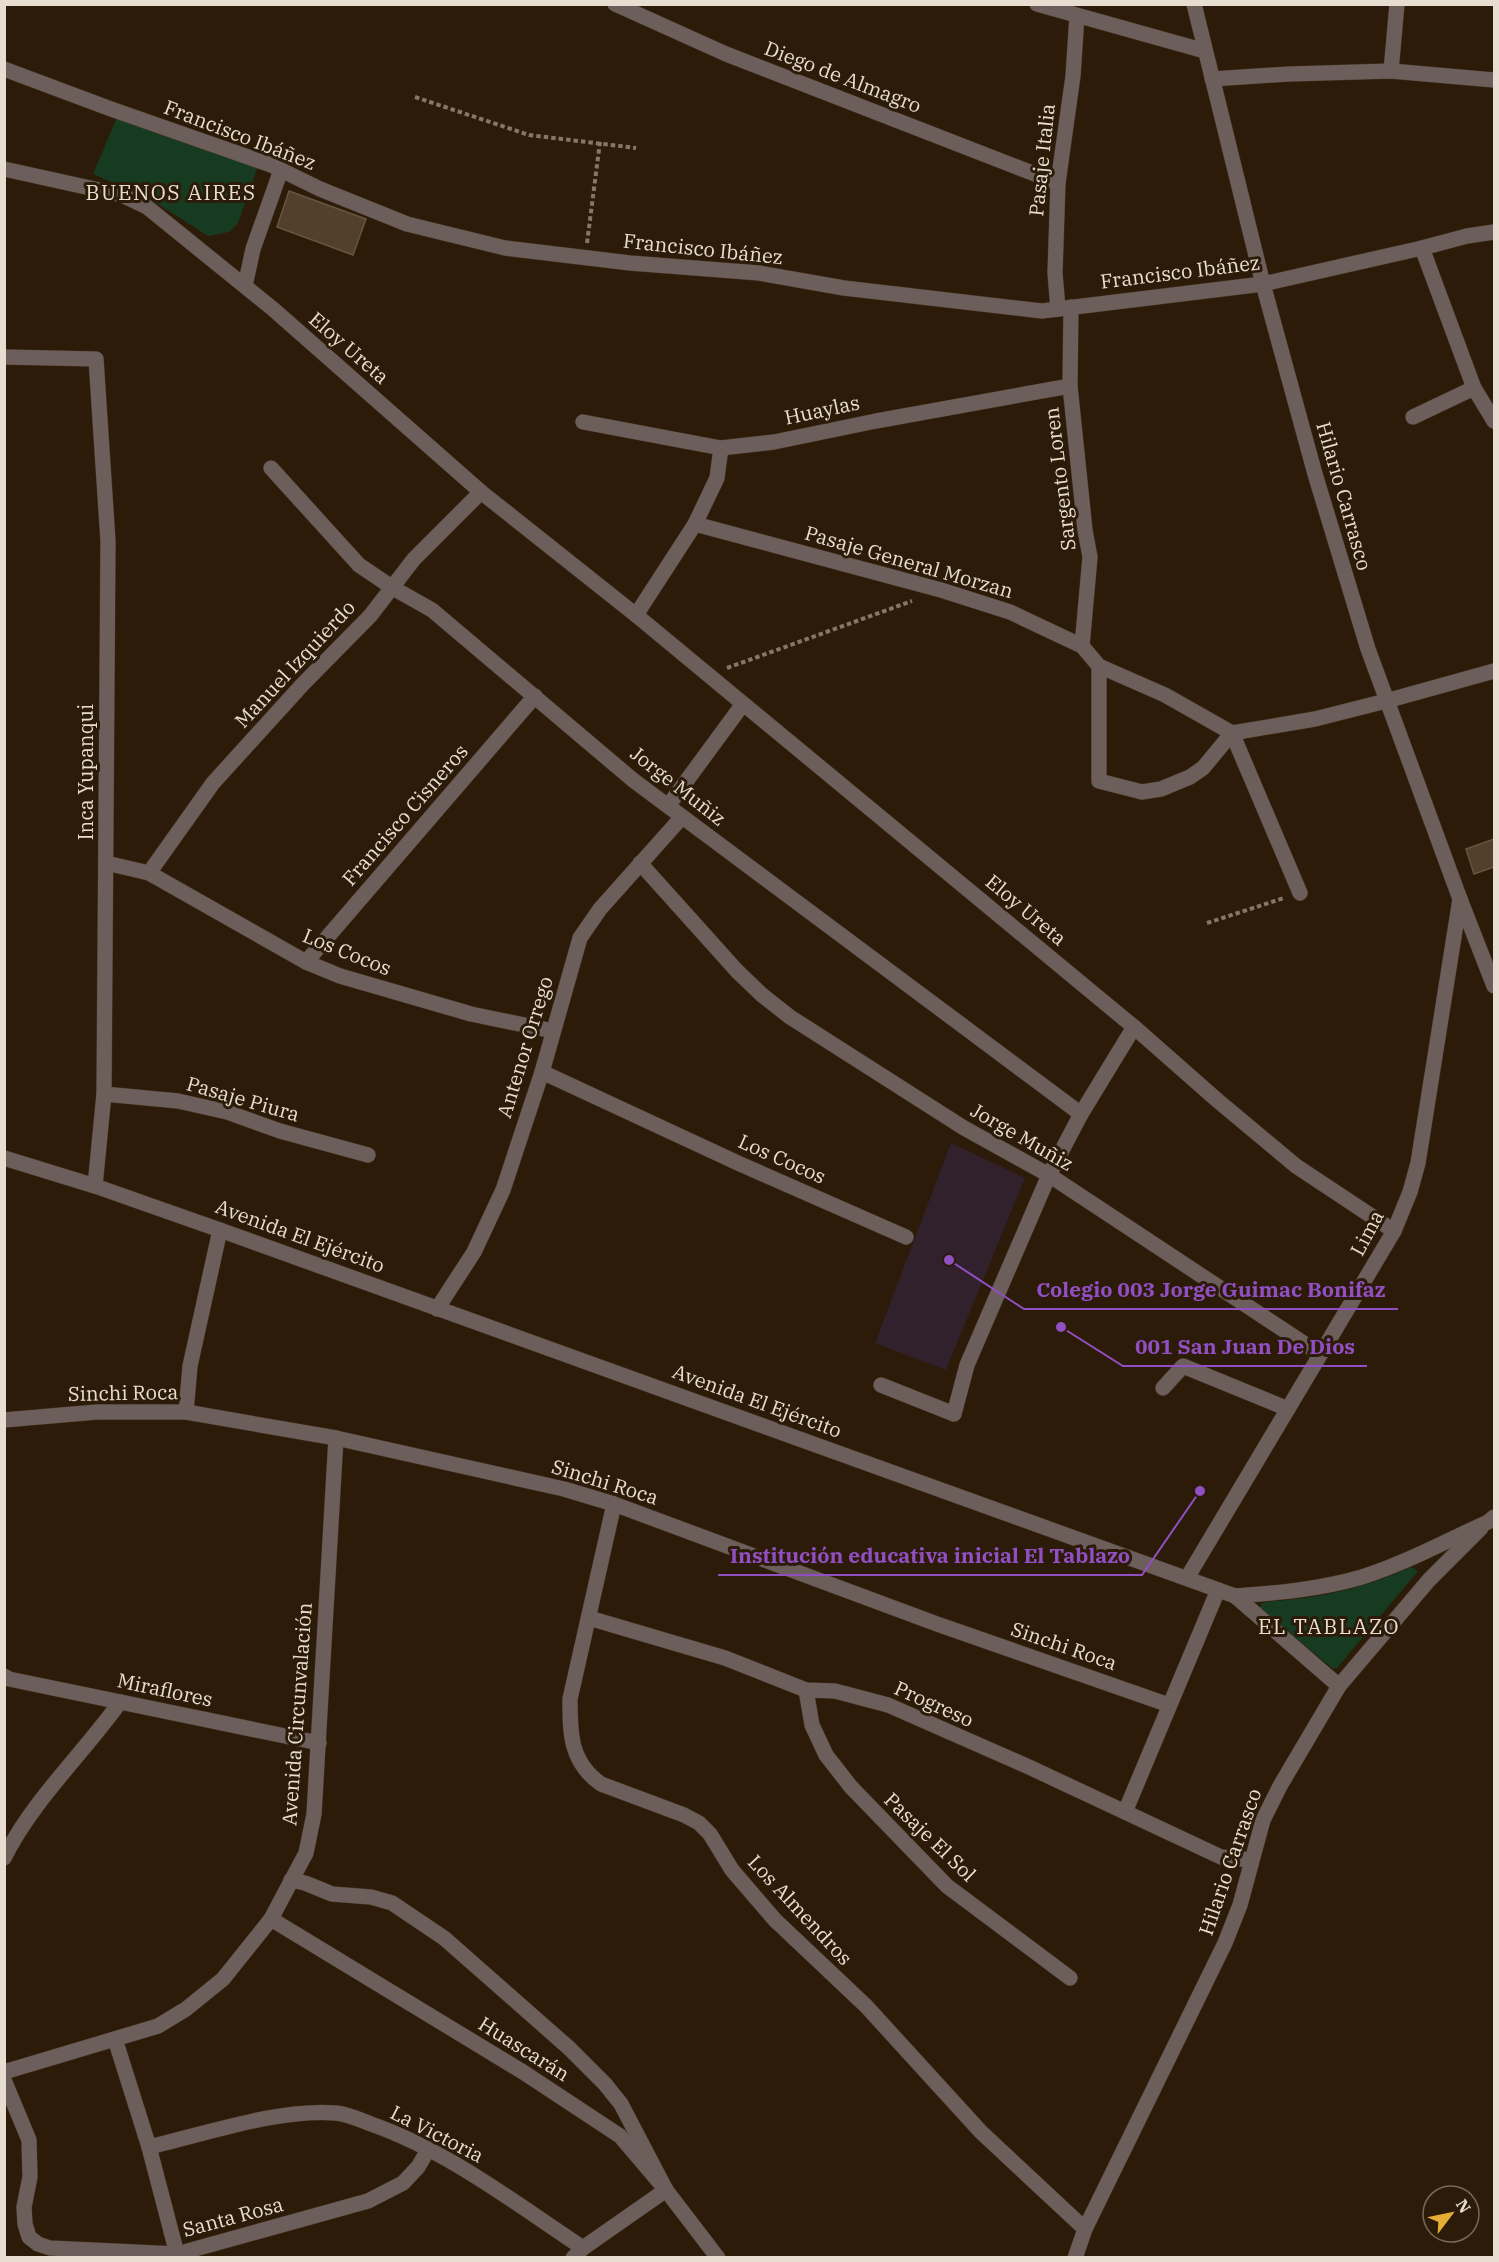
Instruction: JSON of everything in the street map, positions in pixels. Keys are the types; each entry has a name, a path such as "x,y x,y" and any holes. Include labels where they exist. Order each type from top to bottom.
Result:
{"street":[{"name":"Diego de Almagro","path":"615,4 726,54 1058,183"},
{"path":"1037,4 1205,51"},
{"name":"Hilario Carrasco","path":"1194,4 1263,284 1315,474 1368,649 1494,986"},
{"path":"1391,71 1397,4"},
{"name":"Pasaje Italia","path":"1064,308 1055,273 1058,183 1073,76 1077,16"},
{"name":"Francisco Ibáñez","path":"4,69 281,170 320,189 406,224 505,248 586,258 759,273 844,288 1042,311 1263,284 1467,236 1494,232"},
{"path":"1212,79 1391,71 1494,80"},
{"name":"Eloy Ureta","path":"4,169 122,195 147,207 244,286 481,492 636,615 1134,1027 1216,1100 1296,1166 1394,1231"},
{"path":"244,286 253,249 281,170"},
{"path":"1422,248 1474,388 1494,421"},
{"name":"Sargento Loren","path":"1064,308 1085,530 1090,557 1082,646"},
{"name":"Inca Yupanqui","path":"4,357 96,359 108,541 104,1094 95,1186"},
{"name":"Huaylas","path":"583,422 721,448 774,442 1070,386"},
{"path":"1413,417 1474,388"},
{"path":"636,615 695,524 717,478 721,448"},
{"name":"Jorge Muñiz","path":"271,468 359,565 432,610 633,780 1081,1114"},
{"name":"Manuel Izquierdo","path":"149,873 213,783 302,685 370,616 414,559 481,492"},
{"name":"Pasaje General Morzan","path":"695,524 941,590 1010,612 1082,646 1099,666"},
{"path":"1300,893 1232,733 1166,695 1099,666 1099,781 1142,792 1161,789 1190,777 1203,768 1232,733 1315,718 1386,701 1494,670"},
{"name":"Francisco Cisneros","path":"306,962 535,696"},
{"path":"668,806 743,704"},
{"name":"Antenor Orrego","path":"437,1309 474,1252 503,1190 542,1072 580,938 600,909 682,817"},
{"name":"Los Cocos","path":"106,863 149,873 306,962 340,976 399,995 471,1014 553,1031"},
{"name":"Jorge Muñiz","path":"640,863 737,971 790,1017 963,1128 1049,1175 1320,1354"},
{"name":"Lima","path":"1187,1578 1394,1231 1410,1192 1418,1163 1460,899"},
{"path":"881,1385 954,1413 967,1365 1049,1175 1081,1114 1134,1027"},
{"name":"Los Cocos","path":"542,1072 740,1164 906,1237"},
{"name":"Pasaje Piura","path":"104,1094 178,1101 227,1112 280,1131 368,1155"},
{"name":"Avenida El Ejército","path":"4,1158 95,1186 220,1230 1235,1596 1294,1591 1362,1577 1417,1556 1491,1519"},
{"path":"186,1412 190,1366 220,1230"},
{"path":"1163,1388 1184,1366 1288,1409"},
{"name":"Sinchi Roca","path":"4,1420 97,1412 186,1412 336,1438 564,1489 614,1504 938,1624 1169,1705"},
{"name":"Avenida Circunvalación","path":"4,2072 158,2026 186,2009 223,1980 271,1919 306,1853 314,1814 336,1438"},
{"name":"Los Almendros","path":"614,1504 570,1699 570,1722 580,1766 601,1784 684,1815 699,1823 710,1834 732,1870 775,1920 866,2006 981,2132 1085,2229"},
{"name":"Hilario Carrasco","path":"1075,2258 1085,2229 1225,1943 1240,1905 1263,1820 1280,1786 1339,1686 1429,1580 1491,1519"},
{"path":"1125,1812 1218,1590"},
{"path":"1235,1596 1339,1686"},
{"name":"Progreso","path":"589,1617 659,1640 725,1658 765,1676 806,1690 835,1691 888,1705 1221,1857 1251,1860"},
{"name":"Miraflores","path":"4,1676 9,1679 319,1743"},
{"name":"Pasaje El Sol","path":"806,1690 812,1725 826,1755 851,1787 947,1887 1070,1978"},
{"path":"4,1858 33,1809 96,1735 120,1702"},
{"path":"291,1880 332,1894 371,1897 392,1904 444,1938 569,2048 605,2084 621,2104 666,2190 578,2253"},
{"name":"Huascarán","path":"271,1919 591,2115 620,2136 666,2190 718,2258"},
{"path":"115,2039 149,2147 177,2254"},
{"name":"Santa Rosa","path":"4,2079 29,2140 30,2177 24,2207 25,2224 29,2237 38,2244 50,2248 177,2254 368,2200 403,2183 418,2167 428,2150"},
{"name":"La Victoria","path":"149,2147 275,2117 339,2113 396,2133 479,2179 578,2253"}],"path":[{"path":"415,97 529,135 636,148"},
{"path":"586,258 600,142"},
{"path":"706,675 941,590"},
{"path":"1208,923 1300,893"}],"shaded area":[{"path":"951,1143 1025,1178 946,1370 875,1343"}],"green space":[{"path":"117,117 258,166 238,223 229,232 208,236 150,199 93,174"},
{"path":"1411,1567 1418,1571 1337,1668 1333,1669 1260,1608 1265,1602 1340,1592 1374,1582"}],"building":[{"path":"289,191 366,219 353,255 277,227"},
{"path":"1494,839 1494,867 1474,874 1466,849"}],"place":[{"name":"Colegio 003 Jorge Guimac Bonifaz","path":"949,1260"},
{"name":"001 San Juan De Dios","path":"1061,1327"},
{"name":"Institución educativa inicial El Tablazo","path":"1200,1491"}],"district":[{"name":"BUENOS AIRES","path":"171,193"},
{"name":"EL TABLAZO","path":"1329,1627"}]}
